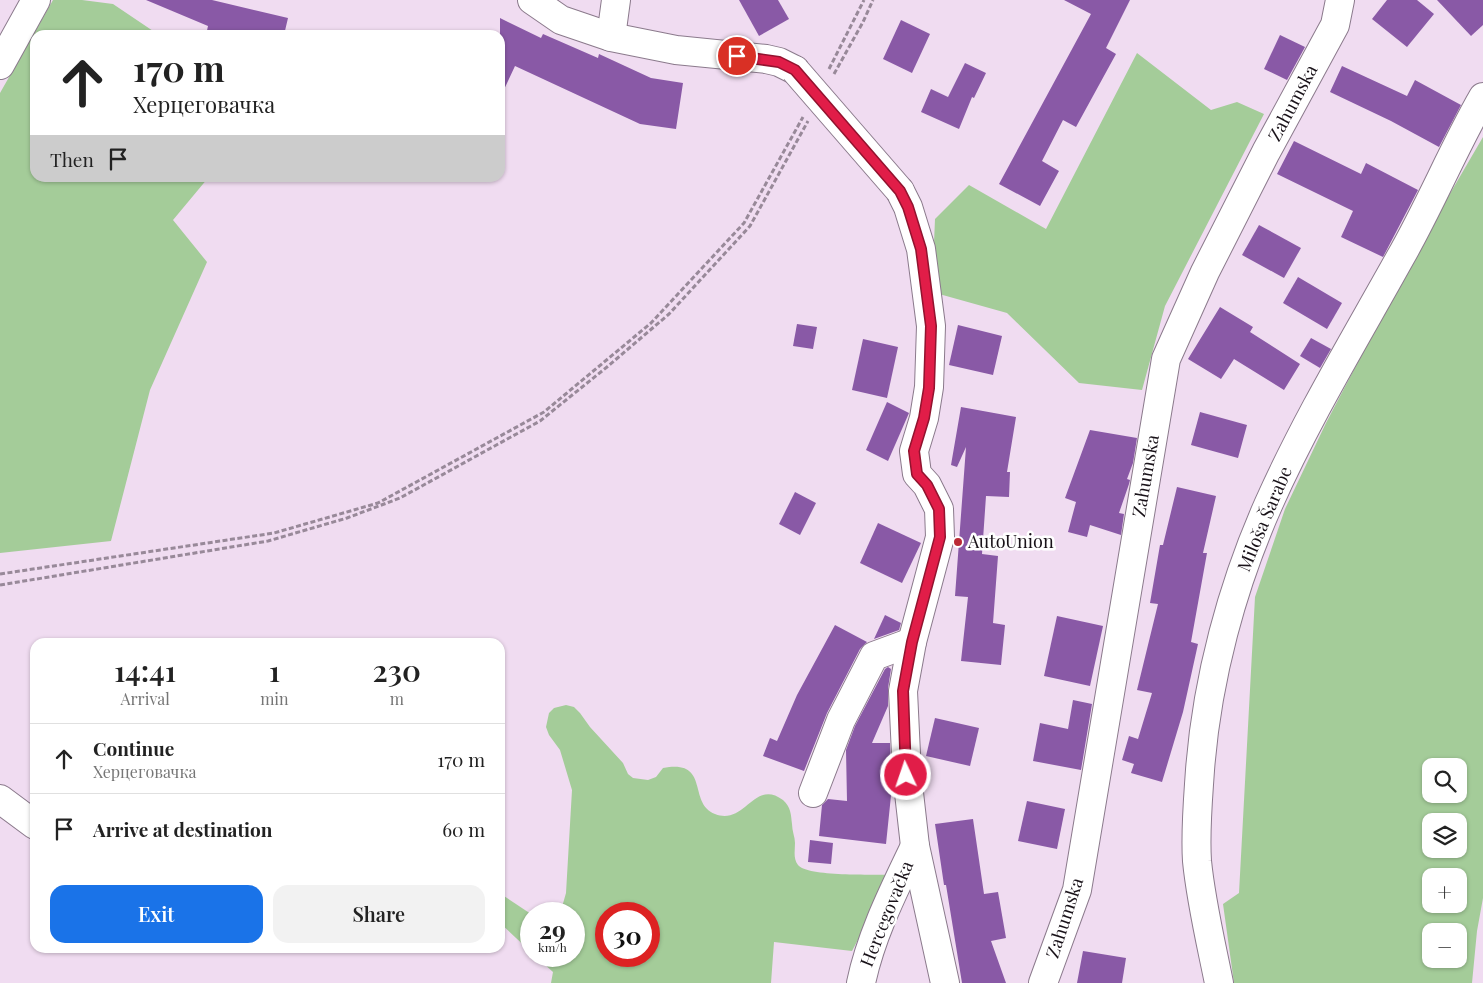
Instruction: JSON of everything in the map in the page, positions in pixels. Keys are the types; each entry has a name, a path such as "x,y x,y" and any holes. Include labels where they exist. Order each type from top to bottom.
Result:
{"street":[{"path":"0,65 36,0"},
{"path":"532,0 561,20 611,37 616,0"},
{"name":"Zahumska","path":"1043,983 1077,890 1166,359 1205,272 1266,152 1335,25 1340,0"},
{"name":"Hercegovačka","path":"611,37 676,50 766,59 779,62 795,70 900,191 908,207 921,249 931,326 929,388 924,418 914,451 917,474 927,485 939,509 940,537 912,642 903,691 906,775 915,846 945,983"},
{"name":"Miloša Šarabe","path":"1219,983 1197,860 1197,810 1202,743 1215,667 1240,577 1269,503 1316,411 1418,226 1470,119 1483,97"},
{"path":"813,793 841,720 874,656 912,642"},
{"path":"0,800 30,821"},
{"name":"Hercegovačka","path":"861,983 865,965 884,911 915,846"}],"path":[{"path":"828,70 864,0"},
{"path":"830,81 873,0"},
{"path":"0,574 274,533 378,502 544,412 651,323 744,223 807,110"},
{"path":"0,584 268,541 347,518 400,498 540,421 608,367 669,314 750,226 811,115"}],"green space":[{"path":"53,0 82,0 113,4 152,30 36,30"},
{"path":"30,40 30,182 205,182 173,220 207,262 150,390 111,541 0,553 0,93"},
{"path":"1137,53 1211,110 1237,102 1264,114 1165,306 1142,390 1079,383 1007,313 932,292 935,219 969,185 1046,229"},
{"path":"1483,137 1483,898 1477,931 1472,983 1234,983 1223,904 1239,893 1255,597 1285,509 1326,423 1413,257"},
{"path":"566,705 574,707 623,763 628,774 633,778 648,780 656,777 663,768 678,767 687,770 693,776 702,801 715,814 725,816 734,814 764,795 773,795 783,800 788,805 791,814 795,841 795,860 804,869 827,873 892,875 852,951 774,942 771,983 551,983 553,972 547,967 585,967 585,902 563,902 566,893 572,790 560,750 549,735 546,727 549,713 554,708"},
{"path":"505,897 520,907 520,942 505,928"}],"building":[{"path":"146,0 212,0 288,18 285,30 207,30 208,26"},
{"path":"739,0 778,0 789,19 759,36"},
{"path":"1064,0 1130,0 1106,48 1116,54 1076,127 1063,120 1042,161 1059,171 1040,206 999,184 1091,14"},
{"path":"1387,0 1417,0 1434,14 1407,47 1372,19"},
{"path":"1437,0 1483,0 1483,25 1471,36"},
{"path":"500,18 541,38 543,34 598,58 599,54 651,78 683,83 676,129 640,124 515,66 505,87 505,30 500,30"},
{"path":"901,20 930,34 912,73 883,59"},
{"path":"1280,35 1305,47 1287,80 1264,69"},
{"path":"965,63 986,73 974,98 972,97 959,129 921,112 931,89 948,97"},
{"path":"1342,66 1407,96 1415,80 1461,105 1439,147 1391,121 1330,92"},
{"path":"1294,141 1361,174 1366,163 1418,190 1383,257 1341,237 1353,211 1277,174"},
{"path":"1259,225 1301,248 1284,278 1242,255"},
{"path":"1298,277 1342,303 1327,329 1283,303"},
{"path":"1220,307 1253,327 1250,332 1300,364 1284,390 1234,359 1221,379 1188,359"},
{"path":"797,324 817,327 813,349 793,346"},
{"path":"958,325 1002,336 993,375 949,365"},
{"path":"1311,338 1331,349 1320,368 1300,356"},
{"path":"863,339 898,347 887,398 852,390"},
{"path":"887,402 909,413 888,461 866,450"},
{"path":"961,407 1016,417 1007,472 1010,472 1009,497 986,496 982,554 998,556 993,623 1005,625 1001,665 961,661 968,597 955,596 966,447 957,467 951,465"},
{"path":"1200,412 1247,425 1238,458 1191,445"},
{"path":"1090,430 1137,438 1133,463 1127,479 1130,480 1119,513 1124,514 1121,535 1090,525 1087,537 1068,532 1076,502 1065,498"},
{"path":"1177,487 1216,496 1203,553 1207,553 1191,642 1198,644 1183,712 1162,782 1131,773 1134,764 1122,760 1129,736 1138,739 1152,693 1137,690 1158,604 1150,603 1160,545 1163,545"},
{"path":"795,492 816,503 800,535 779,524"},
{"path":"878,523 921,543 902,583 860,563"},
{"path":"885,615 901,623 899,630 874,639"},
{"path":"1057,616 1103,626 1090,686 1044,676"},
{"path":"835,625 867,642 860,649 827,713 804,771 763,756 770,738 777,741 797,695"},
{"path":"888,667 891,669 888,706 872,743 890,743 892,786 886,844 819,836 822,805 828,799 847,801 846,750 855,726 885,669"},
{"path":"1073,700 1092,704 1081,770 1033,761 1040,723 1068,729"},
{"path":"935,718 979,728 970,766 926,756"},
{"path":"1027,801 1065,809 1057,849 1018,841"},
{"path":"973,819 984,894 998,892 1006,938 991,941 1006,983 962,983 935,824"},
{"path":"810,840 833,843 831,864 808,862"},
{"path":"1083,951 1126,958 1122,983 1077,983"}],"place":[{"name":"AutoUnion","path":"958,542"}],"route":[{"path":"737,56 779,62 795,70 900,191 908,207 921,249 931,326 929,388 924,418 914,451 917,474 927,485 939,509 940,537 935,562 912,642 903,691 906,775"}]}
